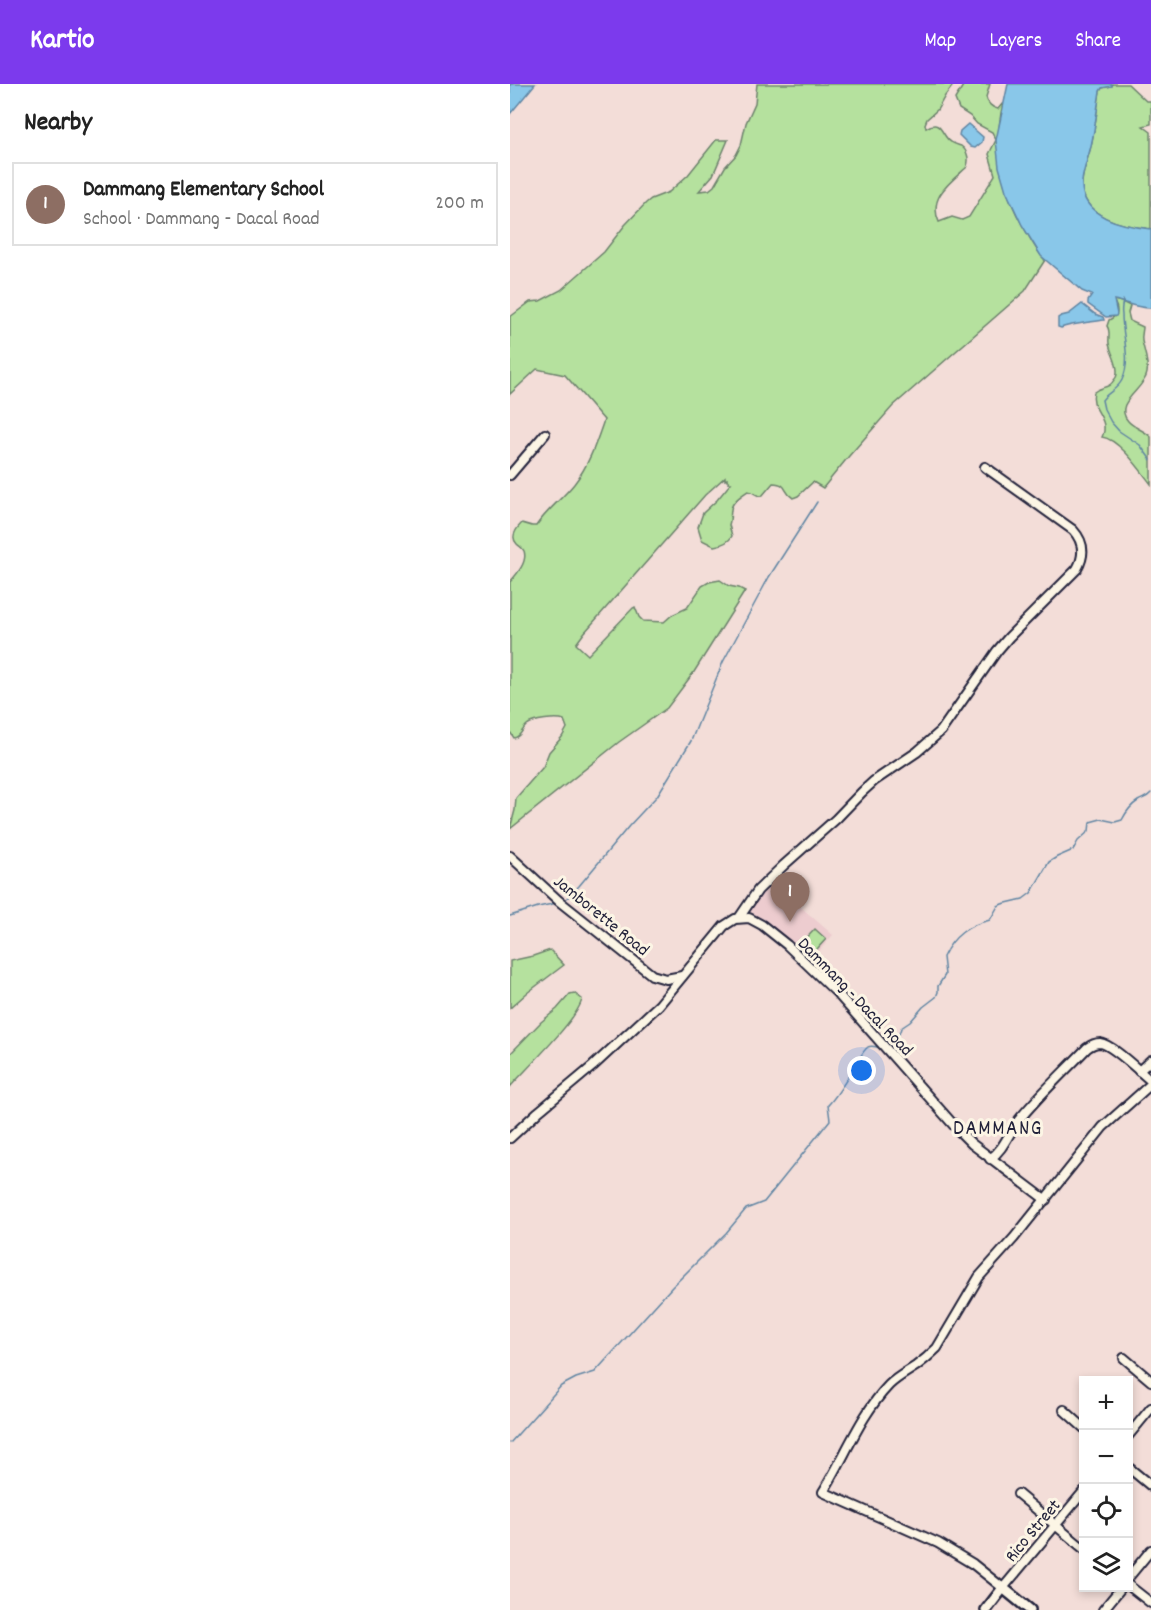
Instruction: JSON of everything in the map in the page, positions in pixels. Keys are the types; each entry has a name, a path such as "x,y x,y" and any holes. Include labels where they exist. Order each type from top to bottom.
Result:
{"main road":[{"path":"986,1610 1003,1588 1030,1610"}],"street":[{"path":"510,475 545,434"},
{"path":"510,1137 593,1066 667,996 724,926 739,918 758,890 783,865 836,819 862,792 941,731 997,651 1077,569 1081,563 1083,550 1078,536 985,467"},
{"name":"Jamborette Road","path":"510,856 563,904 652,975 658,978 673,979 682,976"},
{"name":"Dammang - Dacal Road","path":"739,918 749,918 757,922 787,945 837,993 958,1130 990,1159 1046,1200"},
{"path":"658,978 666,986 667,996"},
{"path":"990,1159 1000,1150 1026,1113 1090,1046 1100,1043 1108,1045 1151,1082 1103,1127 1046,1200 979,1277 937,1348 898,1378 878,1398 868,1411 823,1492 938,1543 973,1564 1003,1588"},
{"path":"1139,1071 1151,1060"},
{"path":"1124,1359 1151,1381"},
{"path":"1133,1430 1151,1408"},
{"path":"1064,1410 1079,1424"},
{"path":"1133,1471 1151,1486"},
{"path":"1018,1494 1079,1546"},
{"name":"Rico Street","path":"1003,1588 1079,1496"},
{"path":"1133,1572 1151,1550"},
{"path":"1133,1589 1151,1603"},
{"path":"1103,1610 1117,1592"}],"shaded area":[{"path":"772,882 833,935 808,964 747,908"}],"green space":[{"path":"757,84 954,84 925,124 926,128 931,125 938,126 952,143 963,148 968,156 966,168 947,185 938,198 936,213 939,222 952,217 962,220 969,217 995,175 989,154 996,140 992,132 977,124 959,109 955,99 964,84 990,84 986,97 989,103 998,109 1003,103 998,138 1005,186 1018,217 1045,260 1025,291 893,406 823,488 813,482 793,498 783,486 773,483 762,496 748,491 731,507 729,525 732,536 724,543 714,546 702,540 698,527 703,513 731,483 725,480 725,477 705,495 576,644 588,655 635,607 643,621 664,622 672,615 687,608 702,586 709,582 720,580 729,586 745,591 694,672 667,708 619,742 510,829 516,798 543,767 549,752 567,728 564,720 551,719 530,723 519,736 514,738 510,732 510,582 521,568 525,555 514,536 522,523 536,526 574,484 588,461 604,420 565,375 537,369 510,394 510,317 530,302 540,301 561,290 604,252 646,203 669,192 688,175 716,140 728,140 713,175 699,191 709,190 714,186 741,145 746,123 755,103"},
{"path":"1112,84 1128,84 1146,101 1151,101 1151,124 1143,126 1151,132 1151,229 1106,218 1088,204 1083,194 1082,182 1100,91"},
{"path":"1113,300 1130,306 1128,313 1130,321 1143,327 1142,339 1147,373 1141,385 1126,402 1124,414 1130,423 1151,437 1151,484 1122,449 1109,439 1102,437 1104,425 1094,404 1094,392 1110,385 1117,375 1107,326 1109,320 1117,312"},
{"path":"815,929 826,939 808,959 797,948"},
{"path":"550,950 564,965 510,1008 510,961"},
{"path":"574,993 582,999 579,1008 550,1044 510,1087 510,1054 570,994"}],"water":[{"path":"510,84 535,84 510,114"},
{"path":"1008,84 1112,84 1100,91 1082,182 1083,194 1088,204 1106,218 1151,229 1151,308 1114,300 1117,314 1106,317 1088,304 1092,295 1082,291 1041,256 1022,225 1006,191 999,167 996,140"},
{"path":"968,124 983,137 982,142 975,148 959,135"},
{"path":"1082,304 1103,317 1104,320 1058,327 1058,318 1069,314"}],"waterway":[{"path":"1123,300 1125,372 1120,383 1102,400 1111,422 1119,431 1140,445 1151,460"},
{"path":"564,901 657,796 691,741 723,662 769,577 817,502"},
{"path":"888,1048 901,1028 936,997 938,986 945,975 943,957 956,937 968,928 990,920 998,906 1023,899 1031,893 1049,862 1073,850 1078,841 1089,831 1090,822 1101,819 1115,822 1122,820 1133,805 1151,793"},
{"path":"510,916 557,903"},
{"path":"510,1443 561,1386 595,1372 746,1209 764,1202 830,1120 828,1105 864,1051 872,1046 882,1049"}],"place":[{"name":"Dammang Elementary School","path":"790,922"}],"district":[{"name":"DAMMANG","path":"998,1127"}]}
